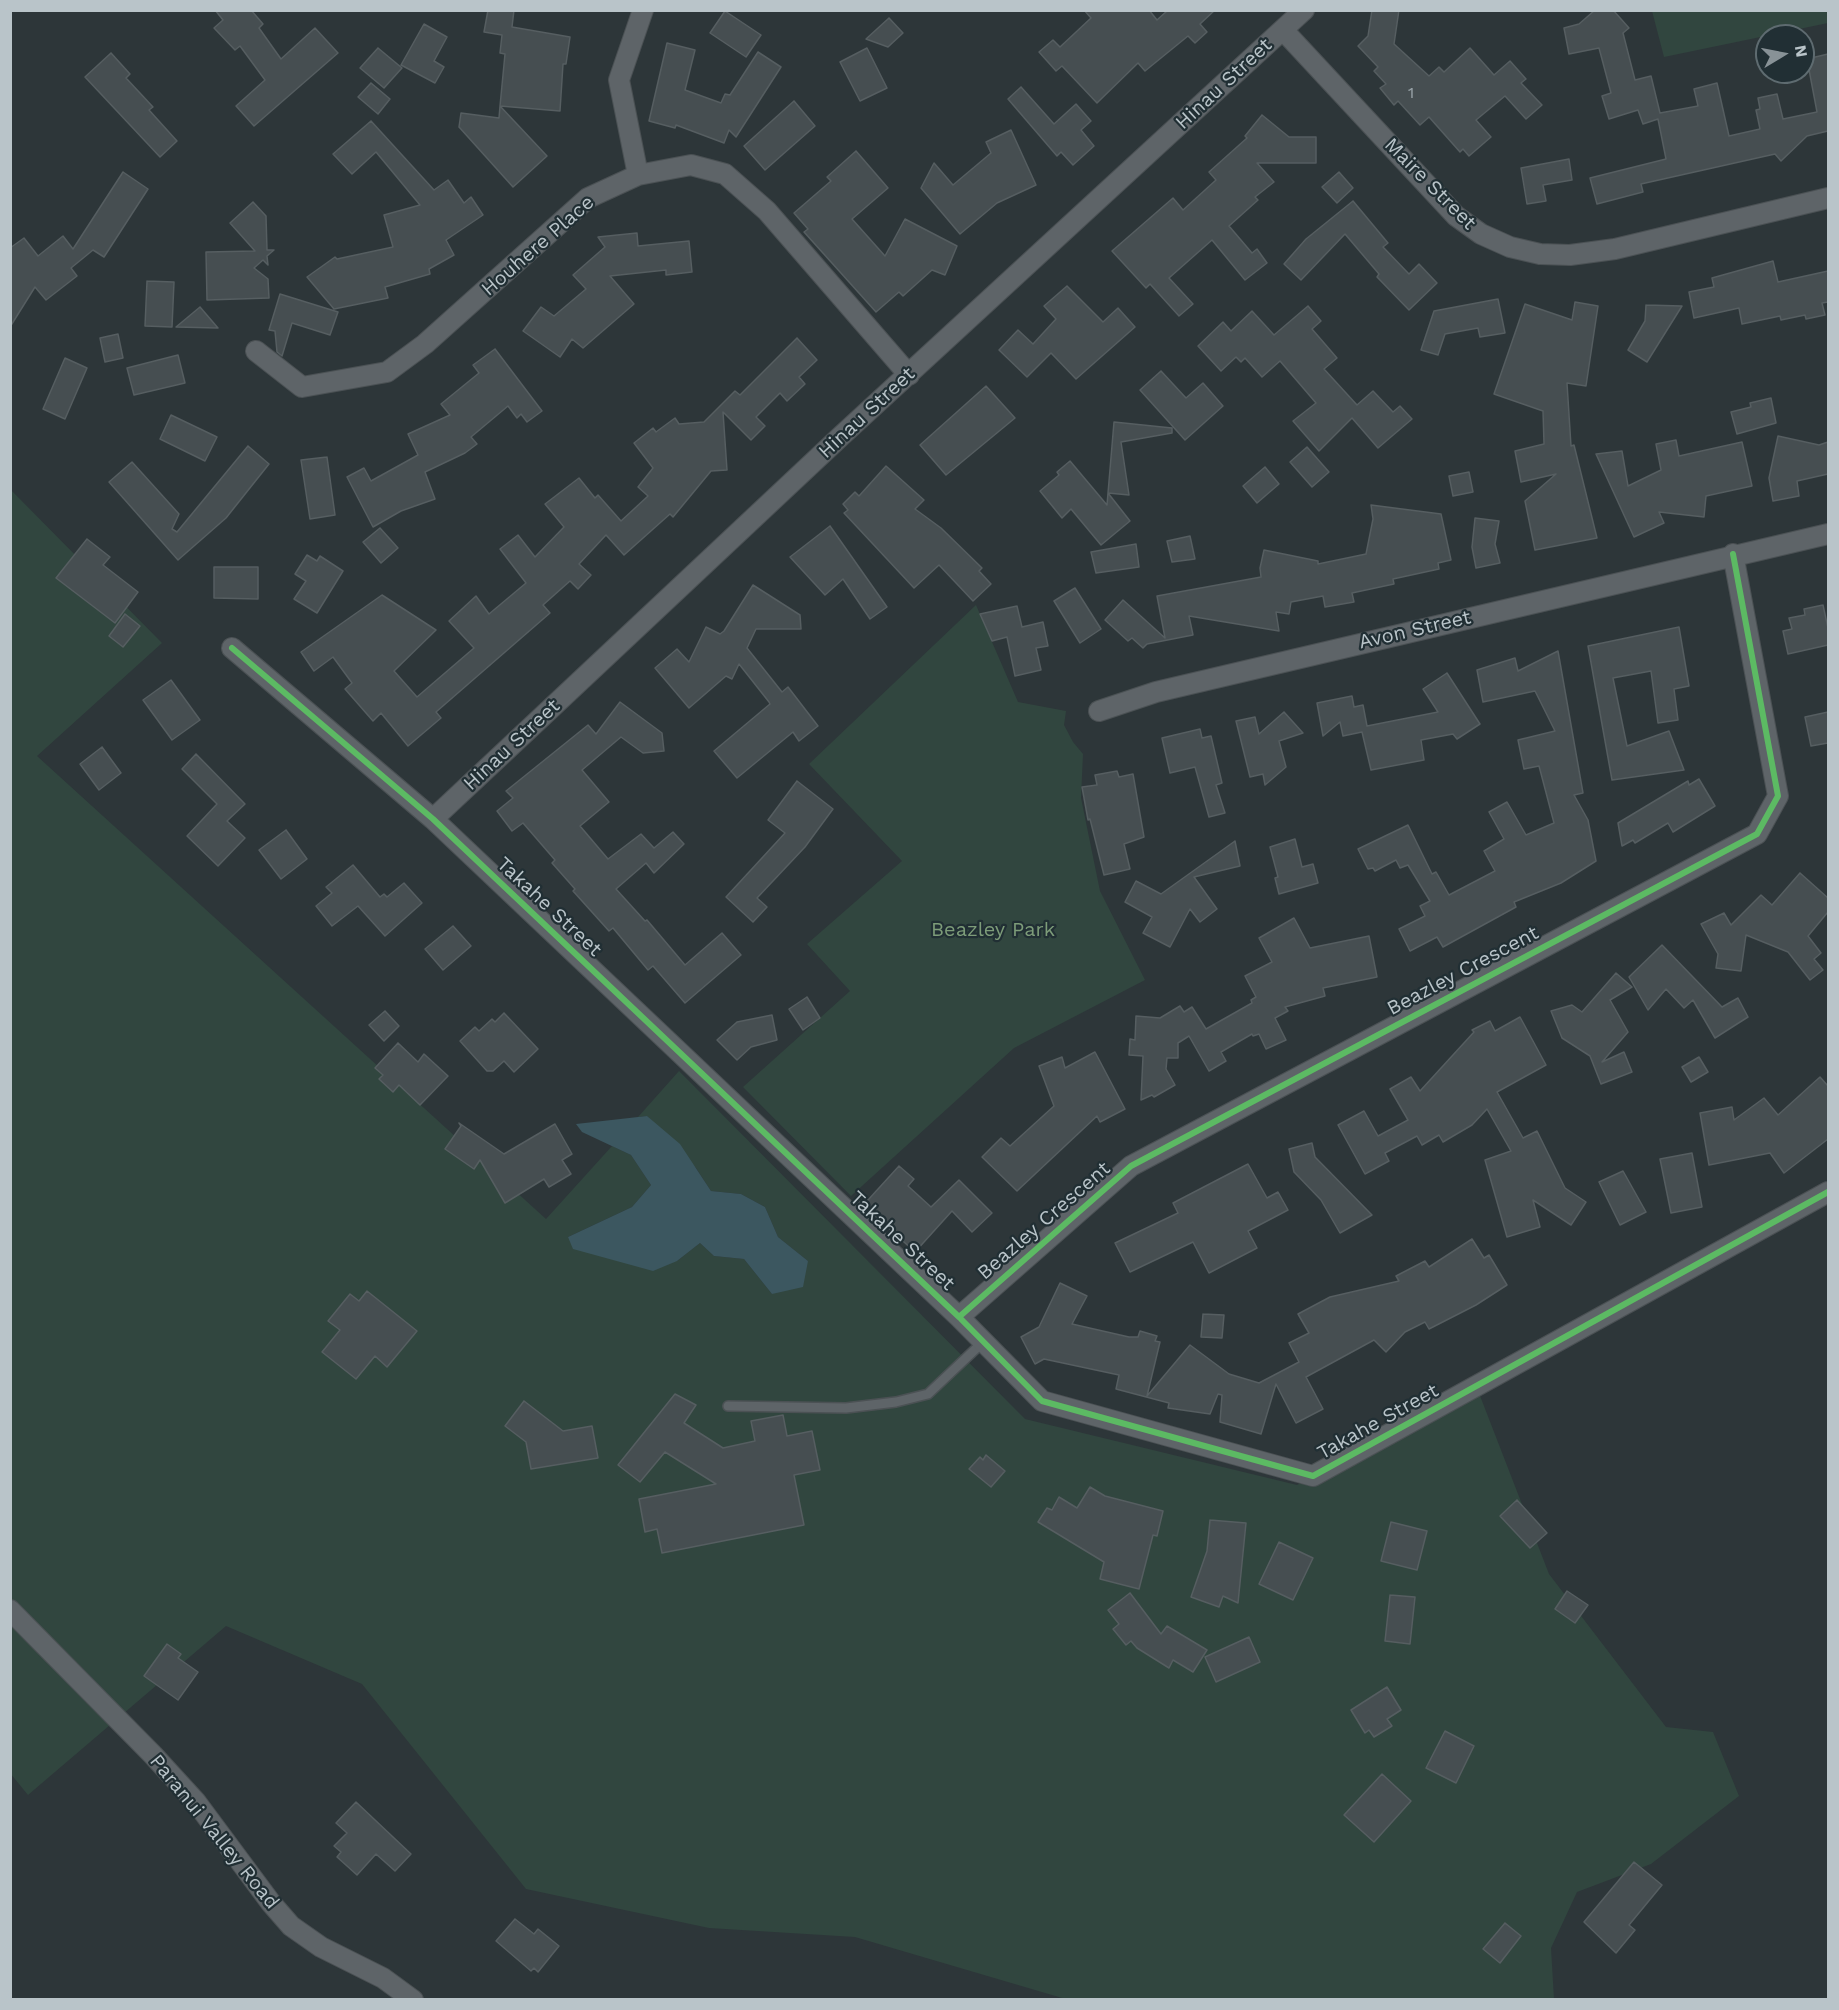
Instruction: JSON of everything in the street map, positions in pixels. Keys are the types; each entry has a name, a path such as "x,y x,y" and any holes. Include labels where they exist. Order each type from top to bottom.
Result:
{"street":[{"path":"638,175 619,80 644,10"},
{"name":"Hinau Street","path":"433,819 1304,10"},
{"name":"Maire Street","path":"1283,30 1456,216 1481,234 1510,247 1540,254 1570,255 1615,249 1828,198"},
{"name":"Houhere Place","path":"256,351 302,387 387,372 425,344 588,198 638,175 691,165 725,174 767,211 909,375"},
{"path":"1733,555 1828,534"},
{"name":"Avon Street","path":"1099,711 1156,692 1733,555"},
{"name":"Beazley Crescent","path":"959,1317 1131,1166 1757,834 1778,796 1733,555"},
{"name":"Takahe Street","path":"232,648 433,819 959,1317 1042,1401 1313,1476 1828,1192"},
{"name":"Paranui Valley Road","path":"10,1610 153,1755 196,1802 270,1903 291,1926 321,1947 383,1978 413,2000"}],"lane":[{"path":"728,1406 846,1408 928,1394 983,1342"}],"green space":[{"path":"1652,11 1828,11 1828,23 1815,26 1755,24 1755,38 1664,57"},
{"path":"10,489 162,643 37,756 546,1219 612,1146 631,1155 651,1185 632,1207 568,1237 677,1261 700,1243 714,1256 744,1259 772,1294 808,1261 778,1237 765,1207 741,1194 711,1191 696,1168 647,1116 638,1117 679,1071 1025,1419 1297,1485 1477,1388 1549,1574 1666,1727 1713,1732 1739,1796 1651,1864 1577,1892 1551,1948 1554,1999 1069,2000 855,1937 709,1928 526,1889 362,1684 226,1626 28,1795 10,1773"},
{"name":"Beazley Park","path":"976,605 1018,702 1066,711 1064,725 1083,754 1081,798 1100,891 1145,980 1014,1048 851,1196 743,1087 850,991 807,944 902,861 809,764"}],"water":[{"path":"647,1116 680,1144 711,1191 741,1194 765,1207 778,1237 808,1261 803,1287 772,1294 744,1259 714,1256 700,1243 677,1261 653,1271 573,1249 568,1237 632,1207 651,1185 631,1155 582,1132 576,1124"}],"building":[{"path":"215,10 251,10 263,24 259,28 281,59 315,28 338,53 254,126 236,106 265,80 240,46 235,50 214,28 223,20"},
{"path":"488,10 514,10 512,27 570,37 566,64 563,64 560,111 500,106 505,54 500,53 502,35 484,32"},
{"path":"1084,10 1149,10 1157,20 1168,10 1215,10 1200,24 1207,32 1195,43 1188,36 1145,71 1138,63 1097,103 1062,66 1056,71 1039,52 1053,40 1060,47 1091,18"},
{"path":"1372,10 1399,10 1394,44 1429,76 1439,67 1444,72 1470,48 1494,75 1510,61 1526,79 1521,83 1542,105 1526,119 1505,96 1476,120 1491,137 1469,156 1463,149 1460,152 1429,117 1420,125 1398,101 1394,105 1380,88 1386,84 1374,71 1378,67 1358,46 1368,36"},
{"path":"1595,10 1613,10 1629,28 1623,33 1635,80 1651,76 1660,113 1698,106 1694,89 1717,83 1729,136 1760,129 1756,110 1760,109 1758,98 1777,94 1783,119 1817,112 1812,84 1815,84 1815,57 1828,54 1828,131 1807,136 1781,161 1775,154 1641,184 1643,192 1597,204 1590,178 1666,159 1658,119 1643,124 1638,110 1609,119 1602,96 1611,93 1599,48 1569,54 1564,28 1579,24"},
{"path":"725,11 761,35 746,57 710,33"},
{"path":"889,18 903,33 888,47 866,39"},
{"path":"424,24 447,37 434,61 444,67 435,83 401,65"},
{"path":"667,43 695,50 685,90 721,103 725,94 730,95 758,52 781,67 736,137 729,130 724,143 676,125 675,128 649,121"},
{"path":"378,48 402,68 384,88 360,68"},
{"path":"867,48 887,88 860,101 840,62"},
{"path":"111,53 130,74 126,78 153,107 149,110 177,141 160,157 85,77"},
{"path":"371,83 390,99 378,114 358,97"},
{"path":"1021,87 1054,124 1076,104 1091,121 1081,130 1094,146 1073,165 1061,152 1057,156 1008,99"},
{"path":"794,101 815,126 765,170 744,146"},
{"path":"500,106 547,156 513,187 459,127 461,113 499,118"},
{"path":"1262,115 1289,137 1316,137 1316,163 1257,163 1274,182 1255,197 1258,200 1229,226 1252,253 1257,249 1267,263 1245,280 1212,240 1169,278 1193,304 1179,316 1150,284 1146,288 1112,251 1173,198 1183,210 1216,180 1209,172 1247,138 1245,136"},
{"path":"371,121 434,190 448,180 464,203 471,197 483,215 446,240 454,255 429,269 430,274 385,287 388,298 334,309 307,277 335,257 337,259 393,247 384,215 420,205 376,152 352,174 333,154"},
{"path":"1011,130 1036,185 997,203 960,234 921,188 934,163 953,185 991,153 986,142"},
{"path":"856,151 888,188 852,219 885,256 905,219 957,246 945,275 932,270 903,296 899,292 876,312 804,232 808,229 794,213 831,181 827,177"},
{"path":"1569,159 1572,180 1543,185 1546,201 1527,204 1521,168"},
{"path":"123,172 148,189 104,257 93,250 71,268 77,276 46,300 35,287 10,327 10,248 24,238 38,256 63,236 73,249"},
{"path":"1339,172 1353,188 1337,203 1322,187"},
{"path":"1353,201 1388,243 1383,247 1409,274 1419,264 1437,283 1409,310 1377,277 1379,274 1345,234 1301,280 1284,264 1306,239"},
{"path":"253,202 266,216 267,250 274,250 267,256 268,265 263,260 254,268 268,279 269,298 207,300 206,252 255,251 230,223"},
{"path":"637,233 638,246 689,241 692,272 666,275 666,270 610,276 634,304 583,348 572,339 560,357 523,331 541,307 554,316 586,289 573,275 605,247 598,237"},
{"path":"1773,261 1778,282 1828,271 1828,302 1822,303 1825,315 1806,319 1805,315 1781,320 1780,316 1742,324 1739,308 1694,318 1689,292 1714,287 1712,278"},
{"path":"147,281 174,282 172,327 145,326"},
{"path":"1067,286 1103,322 1118,308 1135,327 1076,379 1051,353 1027,377 999,350 1018,330 1033,344 1056,319 1044,306"},
{"path":"280,294 338,312 330,335 292,323 282,356 277,352 275,331 269,330"},
{"path":"1498,299 1505,333 1480,337 1478,328 1445,334 1438,355 1421,350 1434,311"},
{"path":"1575,302 1598,306 1586,386 1567,383 1571,446 1574,445 1597,538 1535,550 1525,501 1556,474 1521,482 1515,451 1544,444 1543,411 1494,394 1525,304 1572,320"},
{"path":"1646,305 1682,306 1647,362 1628,350 1645,321"},
{"path":"1308,306 1321,321 1312,329 1337,358 1324,369 1357,405 1373,391 1393,412 1400,406 1412,419 1378,448 1352,418 1319,451 1293,421 1316,403 1280,361 1262,377 1245,358 1241,362 1236,357 1221,371 1198,346 1223,322 1231,331 1252,311 1274,335"},
{"path":"200,307 218,328 176,327"},
{"path":"118,334 123,358 105,362 100,338"},
{"path":"797,338 817,360 799,377 805,384 787,401 780,393 756,417 765,426 751,440 723,412 727,470 711,471 673,517 670,514 624,555 606,535 579,564 591,575 578,589 570,581 543,605 550,613 436,712 441,718 408,746 381,713 373,721 345,689 352,683 333,657 314,671 301,652 382,595 436,630 394,671 417,697 474,648 449,621 476,596 489,614 526,583 500,549 518,535 535,557 564,527 545,504 579,478 595,498 598,495 621,521 648,496 638,487 653,468 634,443 653,428 656,432 675,418 679,424 704,422 735,391 740,395"},
{"path":"495,349 542,411 527,422 521,414 517,418 508,406 471,437 477,444 465,453 425,472 435,499 401,511 373,527 347,477 364,468 371,481 418,455 408,434 450,415 441,404 479,373 473,365"},
{"path":"178,355 185,383 134,395 127,368"},
{"path":"65,358 87,368 65,419 43,409"},
{"path":"1161,371 1186,398 1203,383 1223,406 1185,440 1140,390"},
{"path":"986,386 1015,418 946,475 920,445"},
{"path":"1771,398 1776,423 1737,434 1731,412 1751,407 1750,403"},
{"path":"171,415 217,437 205,461 160,439"},
{"path":"1114,422 1172,428 1172,433 1121,442 1129,495 1108,493"},
{"path":"1778,436 1819,445 1828,442 1828,474 1797,481 1799,496 1773,501 1769,478"},
{"path":"1676,440 1679,456 1742,442 1752,486 1706,496 1704,517 1659,512 1664,523 1634,537 1596,454 1622,451 1628,486 1661,470 1656,444"},
{"path":"248,446 269,464 226,518 178,560 109,482 132,462 179,514 172,529 177,532"},
{"path":"1307,447 1329,472 1312,487 1290,462"},
{"path":"327,457 335,515 310,519 301,460"},
{"path":"1070,461 1107,505 1108,493 1130,521 1101,545 1071,509 1062,518 1040,491 1059,475 1057,472"},
{"path":"886,466 924,500 915,509 941,528 982,568 979,571 991,584 973,601 939,565 914,588 844,513 848,510 843,504 855,492 859,496"},
{"path":"1265,467 1279,484 1257,503 1243,486"},
{"path":"1469,472 1473,492 1453,496 1449,476"},
{"path":"1371,505 1441,514 1451,560 1438,563 1439,569 1393,579 1394,584 1352,593 1354,602 1325,607 1323,596 1291,602 1289,614 1276,612 1279,631 1189,616 1193,635 1147,644 1143,648 1132,638 1128,641 1105,620 1123,600 1165,638 1157,596 1261,577 1260,568 1264,550 1318,561 1318,564 1366,554 1373,519"},
{"path":"1475,518 1499,521 1495,544 1500,563 1476,568 1472,547"},
{"path":"830,526 887,607 870,619 843,579 825,595 790,557"},
{"path":"380,528 398,548 381,563 363,542"},
{"path":"1190,536 1195,559 1172,562 1167,541"},
{"path":"87,539 110,557 103,565 138,592 115,623 56,578"},
{"path":"1136,544 1139,567 1096,573 1091,552"},
{"path":"307,555 317,561 320,556 343,571 317,613 294,599 306,581 295,574"},
{"path":"214,567 258,567 258,599 214,598"},
{"path":"753,585 800,615 801,629 756,629 747,648 782,692 788,687 818,726 799,741 793,732 737,778 714,751 770,704 769,702 739,664 732,679 726,676 689,708 655,668 677,649 689,662 706,627 720,634 724,631"},
{"path":"1075,588 1101,629 1080,643 1054,601"},
{"path":"1823,605 1828,628 1828,645 1788,654 1783,631 1792,629 1789,618 1805,615 1804,609"},
{"path":"1017,606 1022,627 1043,622 1048,646 1036,648 1041,670 1015,676 1007,637 992,641 980,614"},
{"path":"125,614 140,626 123,647 109,636"},
{"path":"1679,627 1689,686 1674,689 1678,720 1658,723 1651,671 1613,678 1627,746 1669,731 1684,770 1612,780 1588,646"},
{"path":"1558,651 1583,793 1574,795 1588,820 1596,861 1561,883 1514,902 1516,907 1443,947 1437,937 1410,951 1399,929 1425,916 1420,906 1430,901 1408,865 1400,868 1396,860 1375,871 1373,868 1368,869 1358,849 1408,825 1432,874 1436,872 1449,895 1495,871 1484,851 1504,839 1489,812 1507,802 1526,835 1554,823 1539,766 1524,769 1518,740 1555,731 1535,691 1483,702 1477,670 1515,658 1518,671"},
{"path":"1447,673 1480,724 1457,739 1453,734 1421,740 1424,760 1371,770 1362,732 1343,736 1340,722 1323,736 1317,703 1352,696 1354,707 1363,705 1367,726 1438,712 1423,689"},
{"path":"171,680 200,720 172,740 143,700"},
{"path":"620,702 662,733 664,751 643,753 621,737 582,770 609,802 580,826 608,859 641,834 654,848 673,832 684,844 654,873 646,863 616,889 645,921 647,920 685,965 722,933 741,955 685,1003 653,966 648,970 613,928 609,931 573,891 575,889 552,863 555,860 523,823 512,831 497,811 513,798 506,791 588,725 596,734"},
{"path":"1284,712 1303,733 1279,741 1286,767 1265,785 1263,774 1250,777 1236,721 1255,717 1259,734"},
{"path":"1828,712 1828,743 1811,746 1805,717"},
{"path":"1200,729 1202,738 1211,736 1222,783 1216,785 1225,813 1209,817 1195,767 1170,773 1162,738"},
{"path":"102,747 121,773 99,790 80,764"},
{"path":"196,754 245,804 227,821 245,838 218,866 187,836 217,804 182,769"},
{"path":"1117,771 1119,777 1133,774 1144,837 1124,844 1130,869 1104,875 1090,819 1088,820 1082,787 1097,785 1095,775"},
{"path":"1699,779 1715,806 1673,832 1668,823 1635,843 1633,840 1622,846 1618,823 1688,781 1689,785"},
{"path":"797,781 833,809 805,847 757,898 767,907 753,922 726,897 785,833 768,820"},
{"path":"286,830 307,859 281,879 259,850"},
{"path":"1295,839 1302,867 1313,864 1318,883 1279,894 1275,878 1278,877 1270,847"},
{"path":"1235,841 1240,866 1194,877 1217,909 1200,922 1190,909 1170,947 1143,933 1152,917 1125,902 1136,881 1161,894"},
{"path":"353,865 380,897 384,894 387,897 404,883 422,903 385,936 358,906 332,926 316,906 332,893 326,887"},
{"path":"1800,873 1828,898 1828,912 1808,936 1821,953 1814,959 1823,970 1810,980 1788,952 1746,935 1741,971 1716,968 1718,954 1701,924 1724,913 1731,925 1761,895 1772,905"},
{"path":"1294,918 1310,948 1369,936 1377,977 1323,988 1325,996 1285,1007 1288,1011 1275,1018 1286,1040 1266,1049 1259,1034 1253,1036 1252,1034 1221,1052 1226,1061 1209,1071 1189,1036 1178,1043 1178,1058 1167,1058 1166,1069 1175,1085 1154,1097 1152,1095 1141,1100 1143,1056 1129,1055 1130,1039 1135,1040 1136,1016 1160,1018 1180,1006 1184,1012 1192,1007 1206,1029 1252,1003 1251,1000 1256,997 1245,976 1272,962 1259,938"},
{"path":"453,926 471,946 443,970 425,949"},
{"path":"1662,945 1722,1007 1738,998 1748,1017 1715,1038 1693,1000 1684,1008 1666,989 1648,1010 1629,977"},
{"path":"1616,973 1632,987 1610,1000 1628,1032 1602,1062 1624,1052 1632,1072 1601,1084 1590,1056 1562,1038 1551,1011 1572,1005 1582,1012"},
{"path":"807,997 820,1018 803,1030 789,1009"},
{"path":"385,1011 399,1026 384,1041 369,1025"},
{"path":"504,1013 538,1049 514,1072 504,1061 493,1071 487,1071 460,1041 475,1027 479,1031 492,1019 495,1022"},
{"path":"772,1015 777,1040 751,1047 737,1060 717,1040 737,1022"},
{"path":"1520,1017 1546,1065 1497,1092 1523,1138 1537,1131 1565,1188 1586,1202 1571,1225 1533,1200 1540,1227 1507,1237 1485,1160 1511,1151 1487,1109 1472,1125 1443,1142 1439,1135 1422,1145 1417,1136 1385,1153 1389,1161 1365,1174 1338,1125 1364,1111 1378,1136 1408,1120 1390,1089 1411,1077 1420,1091 1474,1032 1472,1030 1490,1021 1495,1031"},
{"path":"398,1043 418,1062 424,1054 448,1076 420,1105 399,1085 393,1092 379,1079 383,1075 375,1068"},
{"path":"1095,1052 1125,1109 1100,1122 1097,1116 1017,1191 982,1157 1001,1138 1010,1146 1054,1106 1039,1066 1062,1057 1065,1068"},
{"path":"1699,1057 1708,1072 1691,1082 1682,1067"},
{"path":"1820,1077 1828,1086 1828,1139 1784,1173 1770,1153 1709,1165 1700,1113 1732,1107 1734,1120 1764,1098 1778,1115"},
{"path":"459,1123 504,1154 555,1124 572,1154 562,1160 571,1174 549,1187 544,1179 505,1203 480,1160 474,1169 445,1149 461,1126"},
{"path":"1312,1143 1315,1157 1372,1215 1340,1233 1321,1200 1294,1172 1289,1149"},
{"path":"1692,1153 1702,1207 1671,1213 1660,1159"},
{"path":"1248,1164 1267,1198 1278,1192 1288,1210 1248,1231 1257,1248 1209,1273 1193,1242 1130,1272 1115,1243 1178,1213 1173,1203"},
{"path":"899,1166 914,1179 908,1186 931,1207 959,1180 992,1213 972,1232 952,1211 915,1252 872,1213 869,1216 856,1203 863,1195 868,1200"},
{"path":"1623,1171 1646,1212 1620,1225 1599,1182"},
{"path":"1472,1239 1484,1258 1489,1255 1507,1285 1476,1305 1429,1329 1425,1322 1405,1332 1386,1352 1374,1340 1306,1377 1323,1409 1296,1423 1276,1384 1261,1434 1220,1422 1222,1395 1218,1394 1210,1414 1168,1408 1169,1403 1116,1389 1119,1375 1044,1359 1035,1364 1021,1337 1039,1327 1060,1283 1087,1296 1072,1324 1129,1337 1138,1337 1140,1331 1157,1336 1155,1341 1160,1342 1147,1396 1190,1345 1229,1374 1259,1383 1299,1362 1289,1343 1309,1333 1298,1314 1330,1297 1399,1281 1396,1276 1425,1261 1429,1267"},
{"path":"367,1291 417,1331 387,1367 375,1356 356,1379 322,1352 340,1330 328,1321 350,1294 359,1301"},
{"path":"1203,1314 1224,1315 1222,1338 1201,1337"},
{"path":"675,1394 696,1405 684,1423 723,1448 755,1441 751,1421 783,1415 787,1436 812,1431 820,1470 794,1475 804,1525 662,1553 657,1529 645,1532 639,1499 716,1484 665,1452 640,1482 618,1465"},
{"path":"524,1401 563,1431 592,1426 598,1458 531,1469 526,1442 505,1426"},
{"path":"986,1455 1005,1471 991,1487 969,1469 980,1457 983,1460"},
{"path":"1090,1487 1105,1496 1163,1511 1157,1536 1153,1535 1139,1589 1100,1579 1104,1562 1038,1522 1047,1508 1052,1510 1059,1497 1077,1508"},
{"path":"1517,1500 1547,1533 1530,1548 1500,1516"},
{"path":"1210,1520 1246,1523 1238,1603 1223,1596 1219,1607 1191,1597 1207,1551"},
{"path":"1391,1522 1427,1531 1417,1570 1381,1561"},
{"path":"1279,1542 1313,1558 1293,1600 1259,1584"},
{"path":"1567,1591 1588,1605 1575,1623 1555,1609"},
{"path":"1130,1593 1161,1634 1167,1626 1207,1650 1193,1672 1173,1660 1169,1668 1137,1648 1131,1641 1126,1645 1113,1629 1119,1624 1108,1610"},
{"path":"1390,1595 1415,1597 1410,1644 1385,1641"},
{"path":"1249,1637 1260,1662 1216,1682 1205,1657"},
{"path":"167,1644 181,1654 178,1658 198,1672 178,1700 144,1676"},
{"path":"1387,1687 1401,1710 1387,1719 1392,1726 1374,1737 1369,1730 1365,1733 1351,1710"},
{"path":"1445,1731 1474,1746 1456,1783 1426,1768"},
{"path":"1382,1774 1411,1801 1374,1842 1344,1815"},
{"path":"356,1802 411,1854 395,1871 376,1854 357,1875 337,1857 341,1852 334,1846 347,1833 336,1823"},
{"path":"1634,1862 1662,1885 1629,1925 1635,1930 1616,1953 1584,1922"},
{"path":"515,1919 534,1934 538,1929 559,1946 538,1972 534,1968 531,1971 496,1941"},
{"path":"1505,1923 1521,1936 1500,1963 1483,1949"}],"cycle path":[{"path":"959,1317 1131,1166 1757,834 1778,796 1733,554"},
{"path":"232,648 433,819 959,1317 1042,1401 1313,1476 1828,1192"}]}
